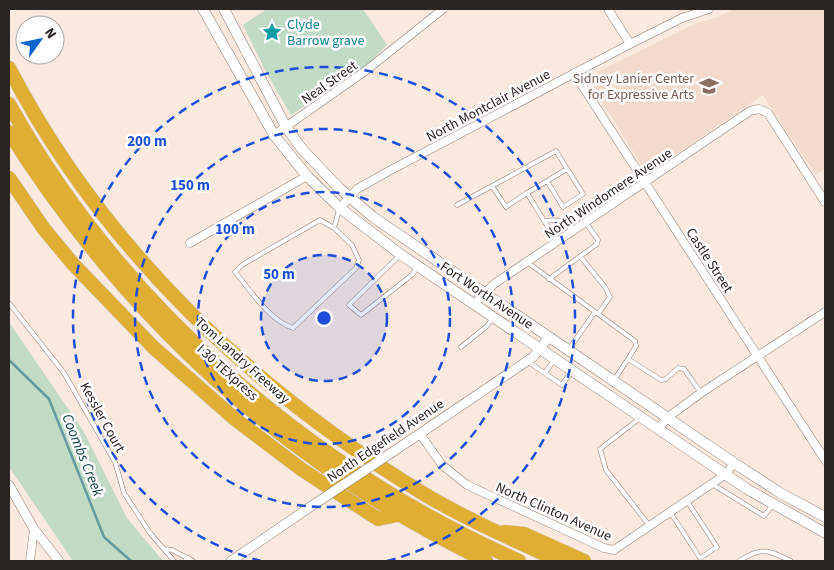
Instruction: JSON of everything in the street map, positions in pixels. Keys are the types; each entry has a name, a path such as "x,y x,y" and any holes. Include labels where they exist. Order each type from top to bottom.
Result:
{"highway":[{"name":"Tom Landry Freeway","path":"9,68 34,113 86,190 143,261 205,328 274,389 348,445 425,494 491,530 560,561"},
{"name":"I 30 TEXpress","path":"9,104 38,153 105,245 134,280 205,352 251,394 338,461 442,523 519,561"},
{"path":"9,132 61,211 89,247 118,283 183,352 253,414 331,471 397,515 486,561"},
{"path":"9,178 44,229 73,264 152,347 184,375 235,419 301,470 378,518 397,515"},
{"path":"491,530 524,534 584,561"}],"main road":[{"name":"Fort Worth Avenue","path":"203,9 274,135 307,176 340,208 400,254 542,348 746,489 825,533"},
{"name":"Fort Worth Avenue","path":"224,9 286,127 313,162 349,196 409,241 734,463 782,494 825,517"},
{"path":"400,254 409,241"}],"street":[{"name":"Neal Street","path":"274,135 368,69 443,9"},
{"path":"608,9 630,44"},
{"name":"North Montclair Avenue","path":"340,208 357,189 389,171 630,44 682,18 709,9"},
{"name":"Castle Street","path":"574,73 825,460"},
{"name":"North Windomere Avenue","path":"474,303 484,292 527,262 750,112 759,109 768,114 825,202"},
{"path":"190,243 307,176"},
{"path":"659,428 668,417 702,392 825,312"},
{"name":"North Edgefield Avenue","path":"231,561 527,361 542,348 549,337"},
{"name":"North Clinton Avenue","path":"420,434 442,465 467,486 604,548 614,550 726,474 734,463"},
{"path":"9,485 34,529 59,561"},
{"path":"30,561 34,529"}],"lane":[{"path":"457,205 556,151 583,194 563,207 547,181"},
{"path":"492,186 506,207 567,169"},
{"path":"527,193 546,221 557,242"},
{"path":"334,228 340,208"},
{"path":"546,221 558,219 566,223 574,231"},
{"path":"320,220 334,228 352,244 358,260 356,268 294,328 286,325 268,310 235,272 242,265 320,220"},
{"path":"549,279 598,240 586,223"},
{"path":"400,254 349,305 361,315 413,274 418,265"},
{"path":"568,350 610,297 605,287 580,256"},
{"path":"527,262 635,341 636,346 613,380"},
{"name":"Kessler Court","path":"9,303 64,373 115,462 124,493 150,533 174,561"},
{"path":"461,346 488,326 494,316"},
{"path":"545,373 555,358"},
{"path":"628,359 661,380 666,380 678,368 684,368 702,392"},
{"path":"527,361 562,385 572,370"},
{"path":"642,417 600,449 606,470 650,526"},
{"path":"712,484 764,516 773,505"},
{"path":"739,500 746,489"},
{"path":"670,512 700,558 717,547 687,501"},
{"name":"Kessler Court","path":"165,549 172,550 189,561"},
{"path":"739,561 757,551 764,550 791,561"}],"shaded area":[{"name":"Sidney Lanier Center for Expressive Arts","path":"734,9 825,9 825,169 816,175 763,95 647,174 587,77 697,23 716,18"}],"green space":[{"path":"267,9 363,9 387,45 367,65 291,115 266,72 243,25"},
{"path":"9,322 84,432 127,518 163,561 73,561 9,467"}],"waterway":[{"name":"Coombs Creek","path":"9,360 49,399 104,537 131,561"}],"place":[{"name":"Clyde Barrow grave","path":"272,32"},
{"name":"Sidney Lanier Center for Expressive Arts","path":"709,86"}]}
